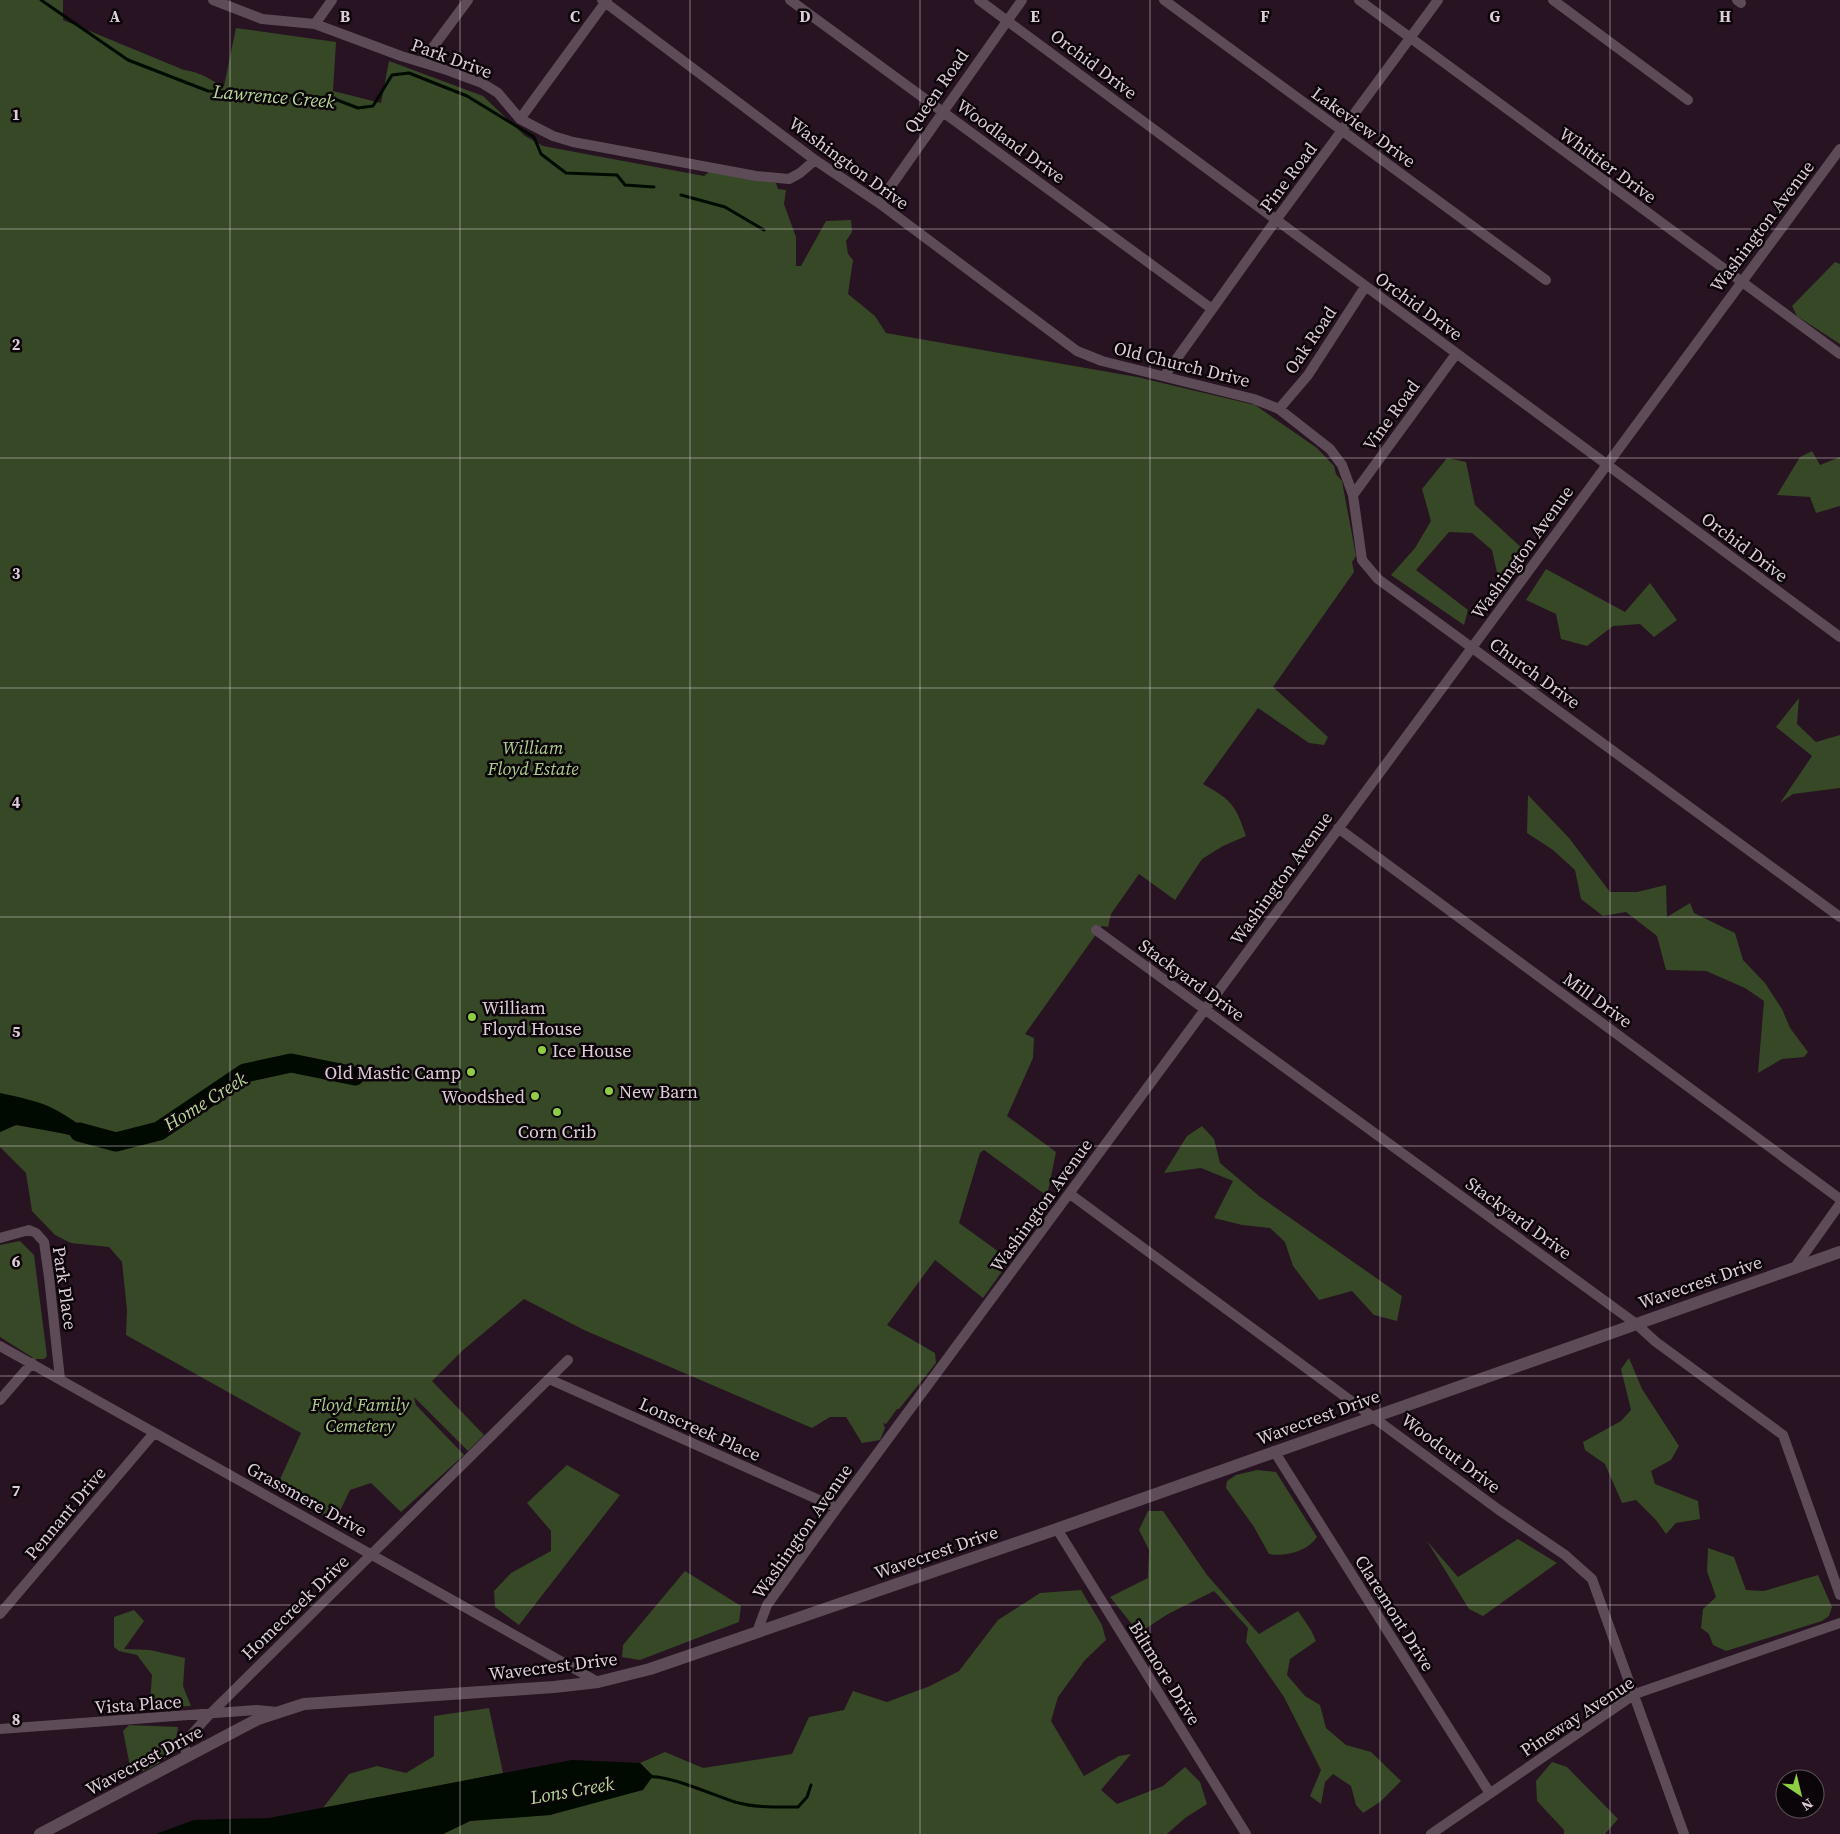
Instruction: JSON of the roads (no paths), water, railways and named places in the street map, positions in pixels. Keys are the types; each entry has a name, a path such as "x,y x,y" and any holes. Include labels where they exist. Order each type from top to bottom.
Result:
{"street":[{"name":"Park Drive","path":"213,0 262,19 315,24 401,56 482,83 498,93 520,118 553,136 573,142 756,176 789,179 800,173 815,160"},
{"path":"315,24 332,0"},
{"path":"422,62 468,0"},
{"name":"Woodland Drive","path":"790,0 1212,309"},
{"name":"Orchid Drive","path":"980,0 1840,637"},
{"name":"Queen Road","path":"879,203 942,110 1022,0"},
{"name":"Lakeview Drive","path":"1164,0 1546,280"},
{"name":"Whittier Drive","path":"1359,0 1483,94 1840,354"},
{"name":"Pine Road","path":"1165,376 1276,220 1438,0"},
{"path":"1553,0 1688,100"},
{"path":"520,118 605,1"},
{"name":"Washington Drive","path":"605,1 815,160 879,203 921,237 1077,351"},
{"name":"Washington Avenue","path":"757,1632 767,1605 837,1508 1840,149"},
{"name":"Oak Road","path":"1278,409 1308,375 1365,287"},
{"name":"Old Church Drive","path":"1077,351 1102,361 1254,399 1278,409"},
{"name":"Vine Road","path":"1353,495 1456,354"},
{"name":"Church Drive","path":"1278,409 1330,449 1342,465 1353,495 1362,560 1371,571 1840,917"},
{"name":"Mill Drive","path":"1338,828 1840,1199"},
{"name":"Stackyard Drive","path":"1096,930 1783,1434 1840,1596"},
{"name":"Woodcut Drive","path":"1070,1194 1564,1555 1592,1579 1684,1834"},
{"path":"1795,1267 1840,1204"},
{"name":"Park Place","path":"0,1238 30,1230 36,1233 46,1250 60,1379"},
{"name":"Wavecrest Drive","path":"40,1834 258,1719 278,1712 304,1704 598,1682 650,1670 1057,1529 1840,1252"},
{"name":"Grassmere Drive","path":"0,1346 598,1682"},
{"name":"Homecreek Drive","path":"187,1756 184,1743 209,1715 568,1360"},
{"path":"0,1400 32,1363"},
{"name":"Lonscreek Place","path":"549,1379 837,1508"},
{"name":"Pennant Drive","path":"0,1614 154,1433"},
{"name":"Claremont Drive","path":"1274,1451 1489,1792"},
{"name":"Biltmore Drive","path":"1057,1529 1246,1834"},
{"name":"Pineway Avenue","path":"1431,1834 1489,1792 1635,1694 1840,1623"},
{"name":"Vista Place","path":"0,1729 257,1710 278,1712"}],"water":[{"path":"0,1093 50,1107 103,1138 85,1140 66,1134 16,1125 0,1132"},
{"path":"572,1760 640,1763 653,1776 643,1790 550,1815 470,1821 443,1834 156,1834 194,1820 269,1818"}],"waterway":[{"name":"Lawrence Creek","path":"41,0 128,60 208,91 332,98 358,108 373,106 392,75 409,73 467,96 534,137 541,154 566,173 617,175 625,185 654,187"},
{"name":"Lawrence Creek","path":"681,195 725,207 764,230"},
{"name":"Home Creek","path":"79,1132 116,1142 159,1131 245,1073 291,1063 355,1076"},
{"name":"Lons Creek","path":"649,1777 679,1782 743,1804 766,1807 798,1807 807,1797 811,1785"}],"place":[{"name":"William Floyd House","path":"472,1017"},
{"name":"Ice House","path":"542,1050"},
{"name":"Old Mastic Camp","path":"471,1072"},
{"name":"New Barn","path":"609,1091"},
{"name":"Woodshed","path":"535,1096"},
{"name":"Corn Crib","path":"557,1112"}],"park label":[{"name":"William Floyd Estate","path":"533,758"},
{"name":"Floyd Family Cemetery","path":"360,1414"}]}
